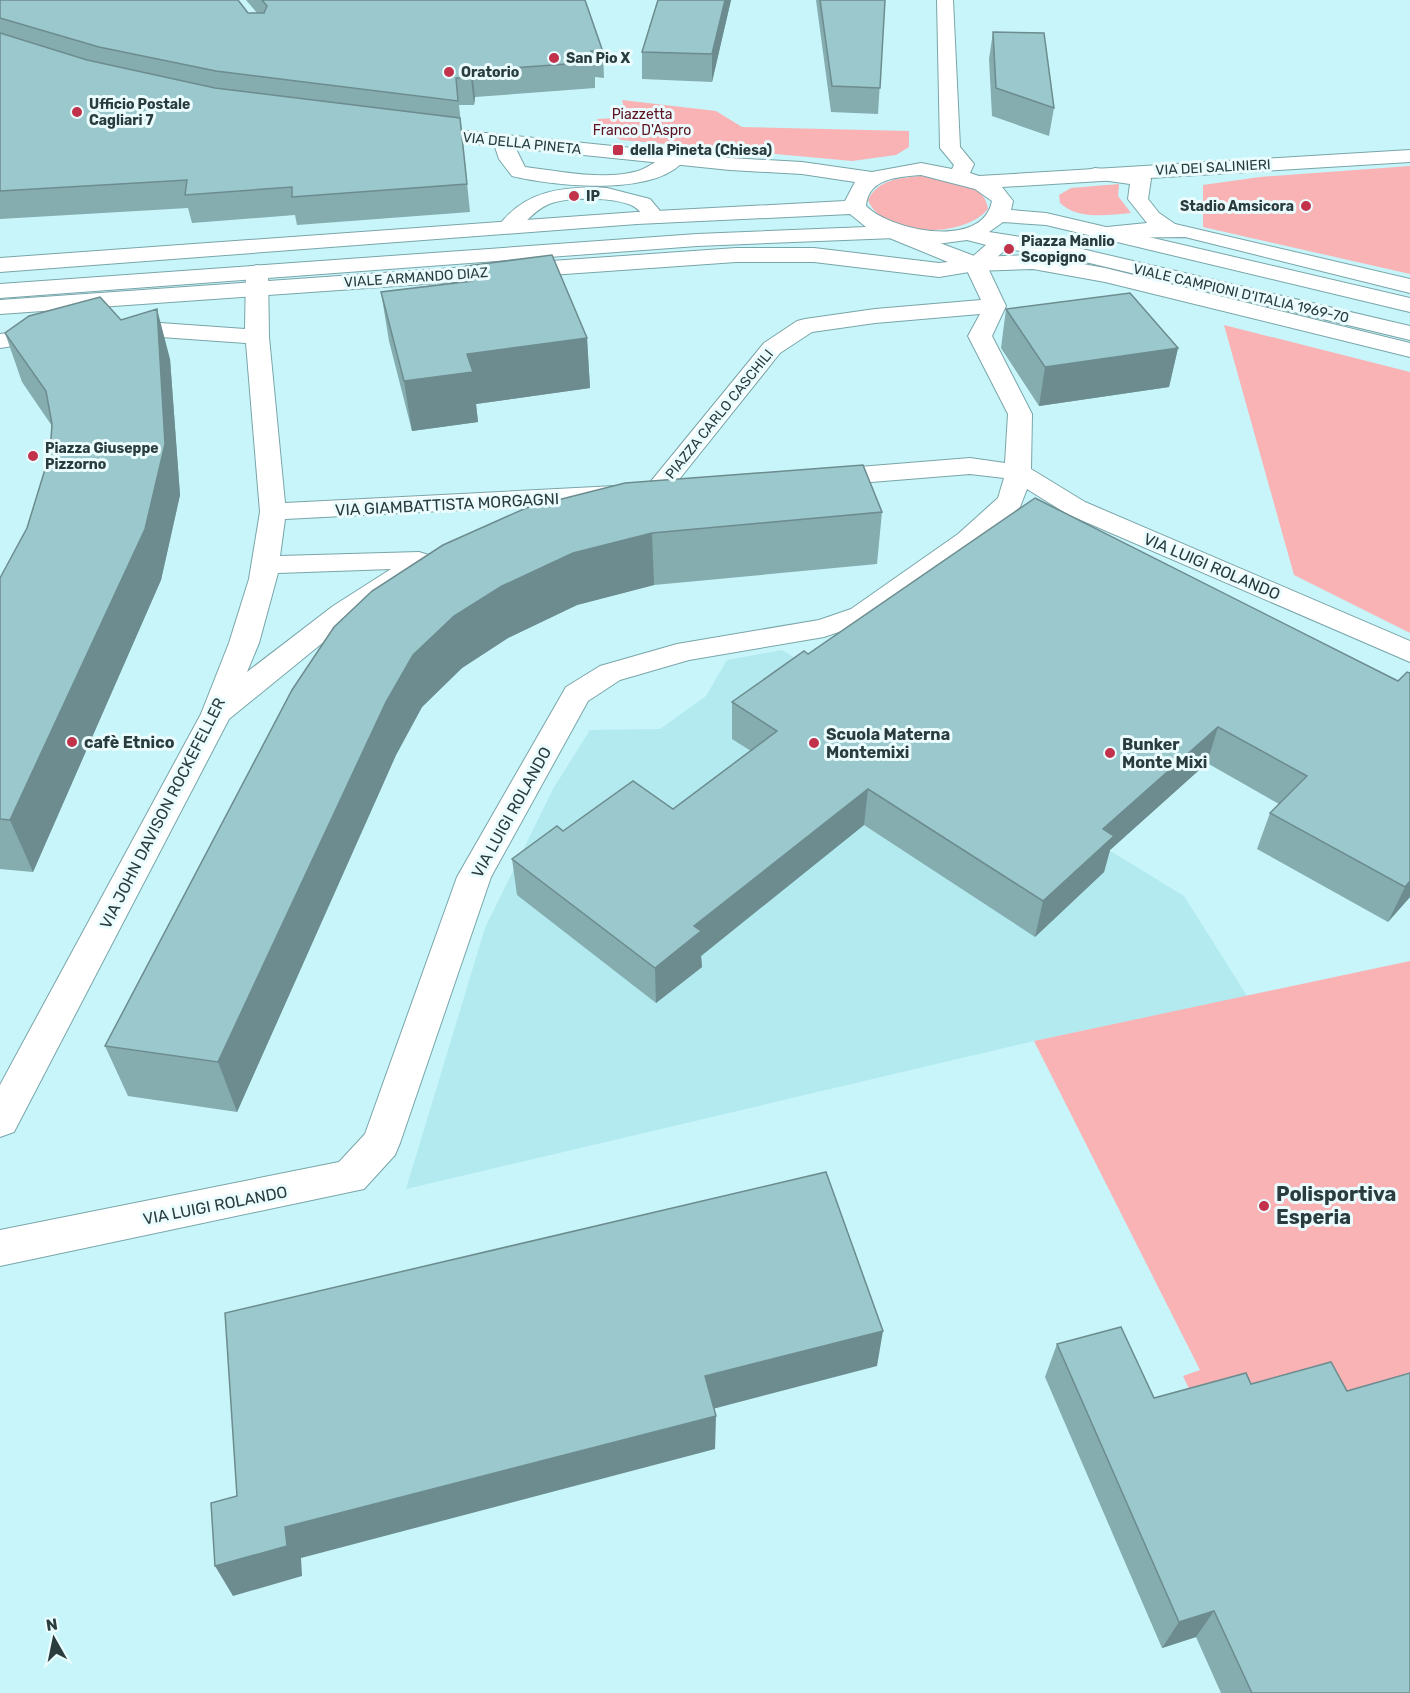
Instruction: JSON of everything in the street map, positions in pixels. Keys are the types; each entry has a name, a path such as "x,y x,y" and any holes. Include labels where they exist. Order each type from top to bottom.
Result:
{"street":[{"path":"945,0 950,148 964,164 960,174"},
{"name":"VIA DELLA PINETA","path":"399,130 676,158 746,177 809,180 855,207"},
{"path":"503,141 509,159 519,172 545,175 617,179 642,176 676,158"},
{"path":"950,148 895,172 873,178 858,189 854,196 855,207 874,224 975,264 1033,262 1105,275 1410,350"},
{"name":"VIA DEI SALINIERI","path":"980,182 1410,156"},
{"name":"VIA DELLA PINETA","path":"746,177 802,168 873,178"},
{"path":"895,172 921,170 960,174 980,182 998,195 1002,205 999,215 985,227 967,233 945,237 896,232"},
{"path":"1092,174 1141,179 1138,199 1152,217 1170,230"},
{"path":"685,216 741,205 746,177"},
{"path":"508,228 526,210 541,200 558,195 603,194 627,198 643,203 655,218"},
{"path":"0,265 655,218 855,207"},
{"name":"VIALE CAMPIONI D'ITALIA 1969-70","path":"999,215 1046,219 1410,305"},
{"name":"VIALE CAMPIONI D'ITALIA 1969-70","path":"1106,233 1130,230 1185,231 1410,286"},
{"name":"VIALE ARMANDO DIAZ","path":"0,307 257,280 698,240 896,232"},
{"name":"VIALE CAMPIONI D'ITALIA 1969-70","path":"967,233 1002,243 1053,248 1410,333"},
{"path":"975,264 1002,243"},
{"name":"VIALE ARMANDO DIAZ","path":"0,291 736,255 814,255 939,270 975,264"},
{"path":"975,264 995,306"},
{"name":"VIA JOHN DAVISON ROCKEFELLER","path":"0,1121 216,714 244,643 265,565 273,512 257,337 257,280"},
{"name":"VIA LUIGI ROLANDO","path":"0,1248 350,1178 381,1143 474,877 577,694 610,674 687,651 824,628 861,615 968,540 1011,501 1018,472 1020,414 980,336 995,306"},
{"name":"PIAZZA CARLO CASCHILI","path":"656,491 772,348 805,326 875,316 995,306"},
{"path":"0,341 88,330 149,328 257,337"},
{"path":"794,480 970,466 1018,472"},
{"name":"VIA LUIGI ROLANDO","path":"1018,472 1076,508 1333,616 1410,652"},
{"name":"VIA GIAMBATTISTA MORGAGNI","path":"273,512 621,494 691,488"},
{"name":"VIA GIAMBATTISTA MORGAGNI","path":"520,524 621,494"},
{"path":"216,714 309,636 382,584 438,556 265,565"}],"shaded area":[{"path":"782,650 1184,896 1247,996 1034,1041 406,1189 485,928 553,789 590,730 660,729 706,696 727,660"}],"green space":[{"name":"Piazzetta Franco D'Aspro","path":"622,100 716,111 742,127 909,131 909,147 896,155 852,161 621,140 605,131 597,119 616,118 625,112"},
{"name":"Stadio Amsicora","path":"1410,166 1410,274 1203,227 1203,185 1260,177"},
{"path":"921,176 962,182 980,192 988,209 977,219 961,226 925,230 890,222 876,213 868,200 878,188 890,181"},
{"path":"1119,184 1118,196 1131,213 1084,214 1075,212 1060,203 1059,195 1071,188"},
{"path":"1224,325 1410,372 1410,633 1294,575"},
{"name":"Polisportiva Esperia","path":"1410,961 1410,1577 1200,1412 1183,1376 1200,1370 1034,1041"}],"building":[{"path":"0,0 238,0 248,13 264,13 267,6 262,0 585,0 603,52 591,51 594,62 472,71 471,78 456,78 458,101 216,71 99,47 0,18"},
{"path":"658,0 725,0 712,54 642,52"},
{"path":"820,0 885,0 880,88 832,86"},
{"path":"993,32 1044,33 1054,108 996,88"},
{"path":"0,33 87,60 215,88 460,118 467,184 292,197 292,187 185,195 187,180 0,191"},
{"path":"552,255 587,338 467,354 473,372 404,381 381,292 472,281 466,266"},
{"path":"1130,293 1178,348 1045,367 1006,309"},
{"path":"100,297 121,320 157,309 165,444 145,529 10,820 0,819 0,578 27,528 50,453 52,424 46,391 5,333 29,316"},
{"path":"863,465 882,512 652,533 573,553 502,586 454,616 413,655 386,702 218,1062 105,1046 292,690 334,627 372,591 443,545 526,508 625,483"},
{"path":"1035,498 1398,681 1407,672 1410,673 1410,881 1405,887 1270,813 1307,776 1218,727 1103,829 1114,836 1043,901 868,789 694,926 701,931 655,968 512,859 557,826 563,831 633,781 673,809 777,731 732,702 804,651 808,654"},
{"path":"826,1172 883,1331 705,1376 716,1416 285,1527 287,1546 215,1566 211,1503 237,1496 225,1313"},
{"path":"1121,1327 1154,1398 1246,1373 1251,1384 1331,1362 1347,1391 1410,1373 1410,1693 1252,1693 1214,1611 1179,1622 1057,1344"}],"place":[{"name":"San Pio X","path":"554,58"},
{"name":"Oratorio","path":"449,72"},
{"name":"Ufficio Postale Cagliari 7","path":"77,112"},
{"name":"della Pineta (Chiesa)","path":"618,150"},
{"name":"IP","path":"574,196"},
{"name":"Stadio Amsicora","path":"1306,206"},
{"name":"Piazza Manlio Scopigno","path":"1009,249"},
{"name":"Piazza Giuseppe Pizzorno","path":"33,456"},
{"name":"cafè Etnico","path":"72,742"},
{"name":"Scuola Materna Montemixi","path":"814,743"},
{"name":"Bunker Monte Mixi","path":"1110,753"},
{"name":"Polisportiva Esperia","path":"1264,1206"}]}
